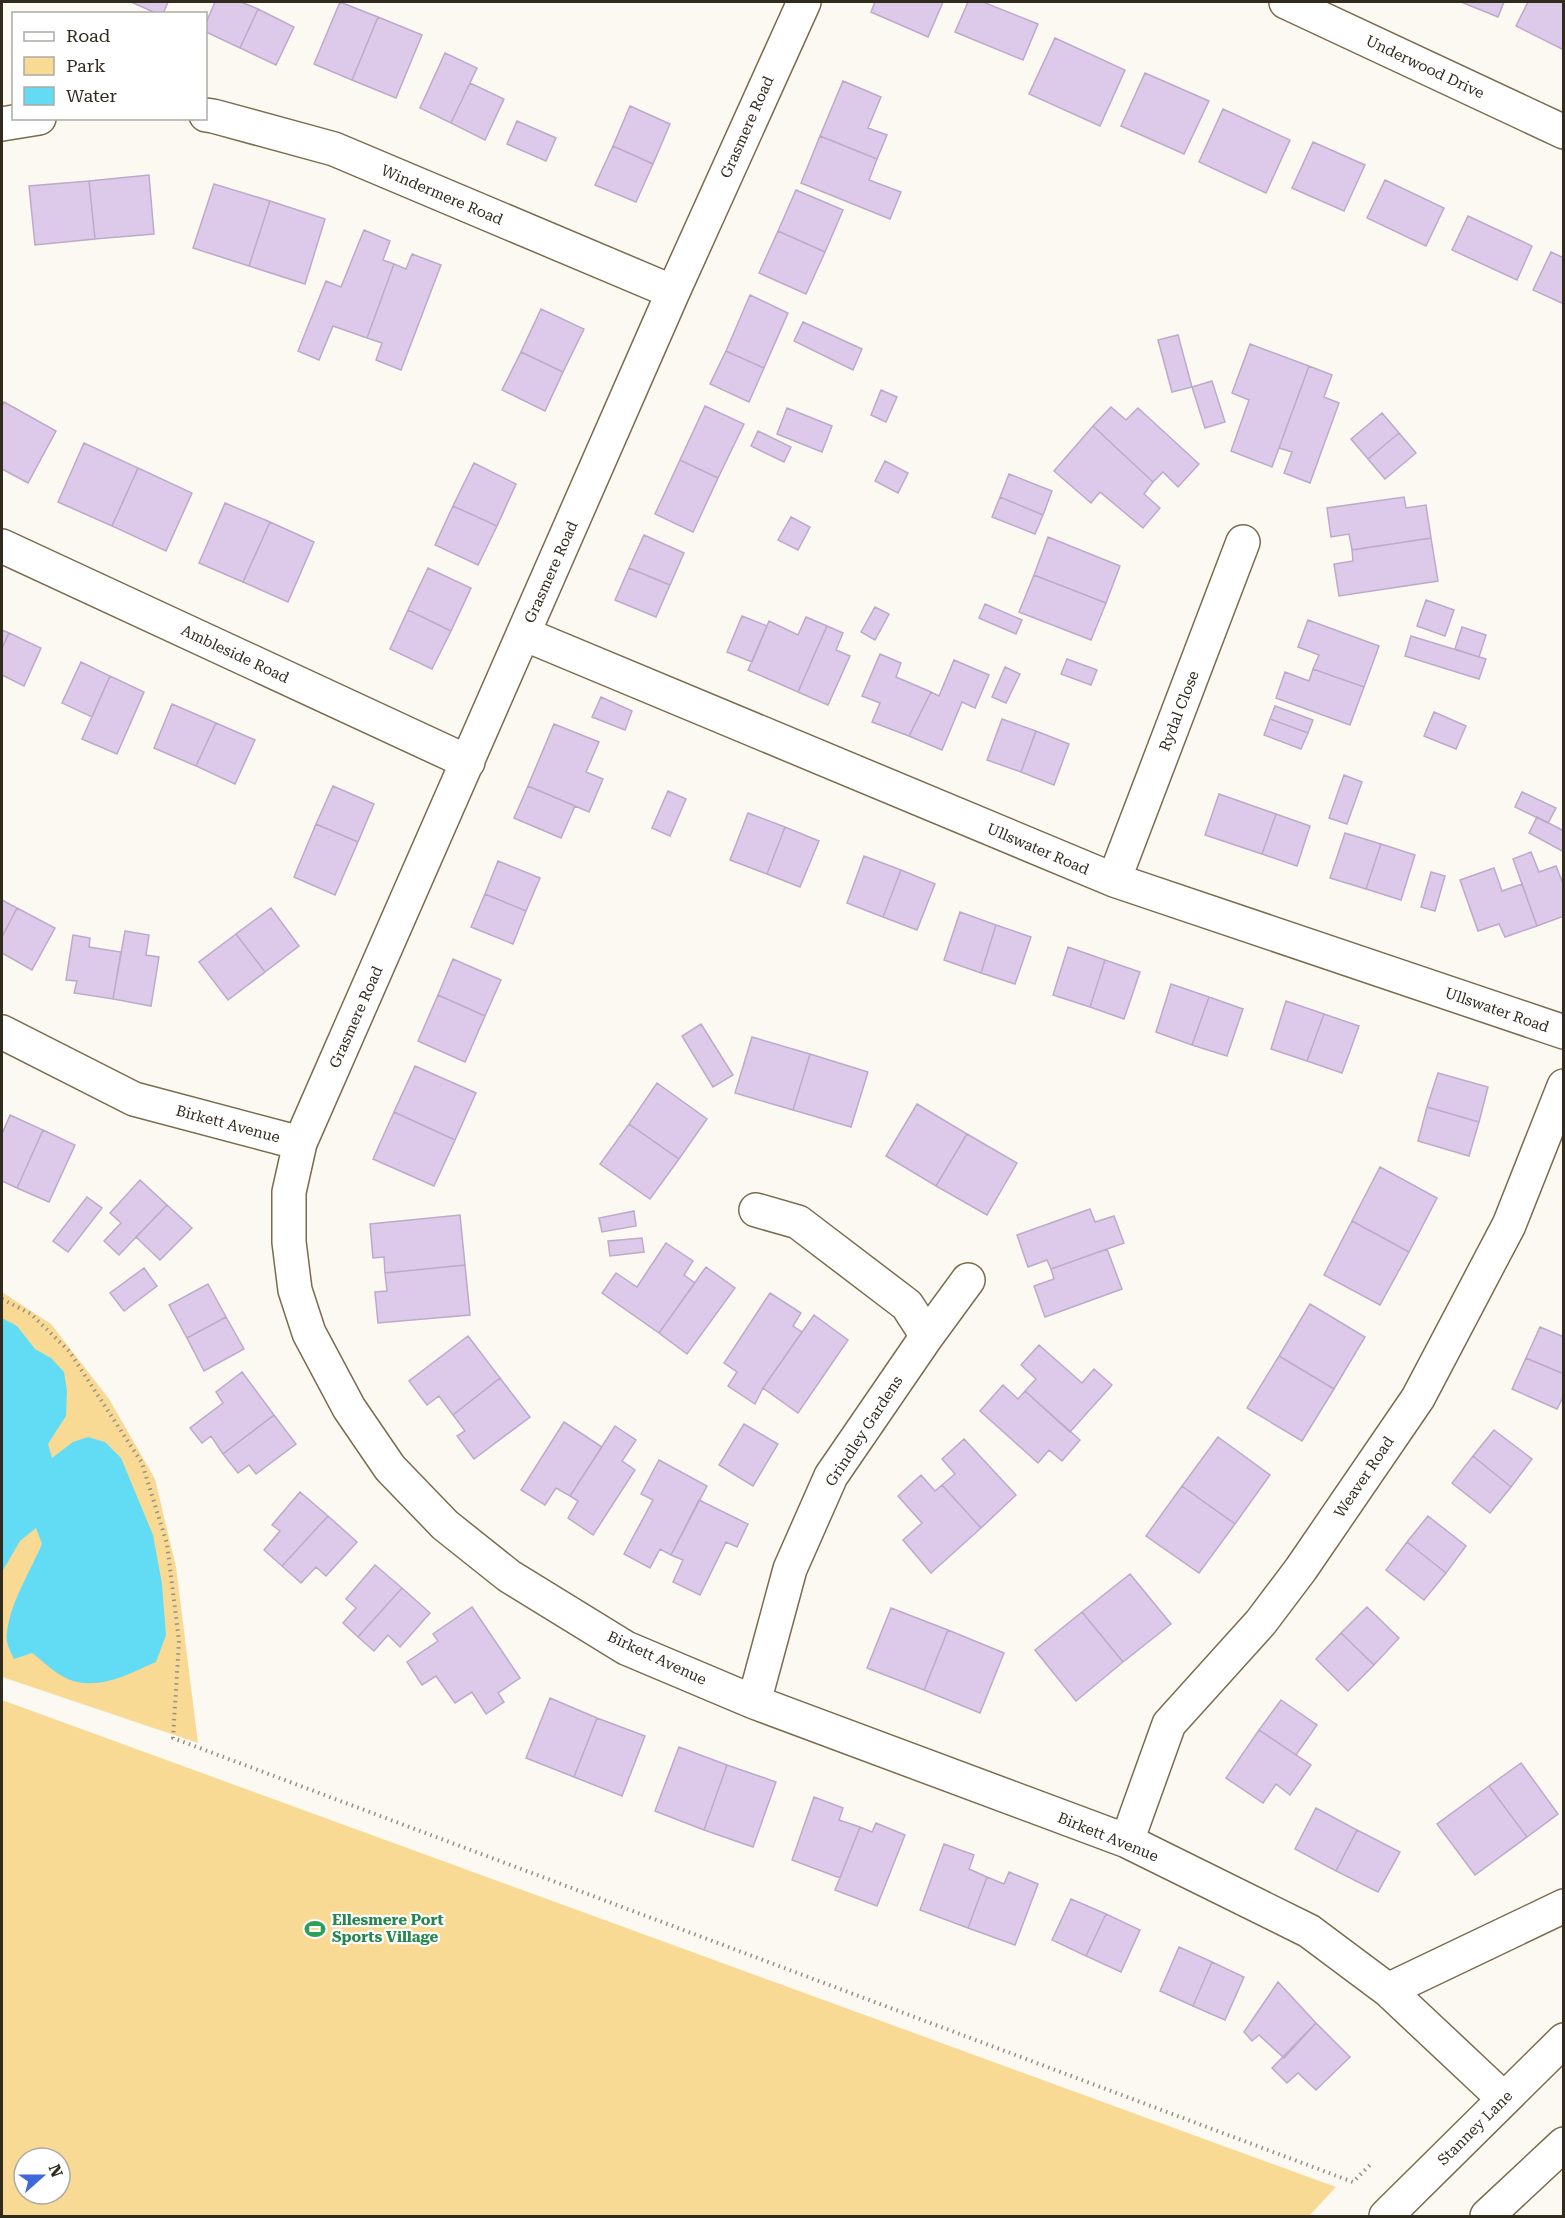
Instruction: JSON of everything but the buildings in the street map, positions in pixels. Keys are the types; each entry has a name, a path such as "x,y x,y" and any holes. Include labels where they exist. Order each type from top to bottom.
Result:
{"street":[{"name":"Grasmere Road","path":"300,1143 804,2"},
{"name":"Underwood Drive","path":"1286,2 1563,132"},
{"name":"Windermere Road","path":"207,116 334,149 674,292"},
{"path":"2,124 27,120"},
{"name":"Rydal Close","path":"1114,880 1243,542"},
{"name":"Ambleside Road","path":"2,546 468,762"},
{"name":"Ullswater Road","path":"525,634 1114,880 1563,1032"},
{"name":"Birkett Avenue","path":"2,1032 134,1099 300,1143 289,1192 289,1242 295,1290 309,1333 349,1408 390,1468 445,1525 509,1576 626,1648 754,1702 1126,1841 1309,1931 1388,1990 1504,2099"},
{"name":"Weaver Road","path":"1126,1841 1169,1724 1261,1622 1301,1569 1418,1398 1509,1225 1563,1086"},
{"path":"756,1210 798,1222 907,1305 927,1336"},
{"name":"Grindley Gardens","path":"754,1702 790,1569 831,1476 968,1280"},
{"path":"1388,1990 1563,1906"},
{"name":"Stanney Lane","path":"1386,2217 1563,2040"},
{"path":"1487,2217 1563,2144"}],"path":[{"path":"2,1299 31,1314 69,1351 142,1463 168,1544 179,1641 173,1738 1353,2182 1370,2165"}],"green space":[{"path":"2,1292 51,1324 109,1399 155,1479 176,1567 198,1743 2,1677"},
{"name":"Ellesmere Port Sports Village","path":"2,1700 1336,2187 1309,2216 2,2216"}],"water":[{"path":"2,1318 17,1326 35,1349 51,1358 64,1372 67,1391 66,1416 48,1444 52,1458 73,1442 88,1437 105,1442 121,1458 153,1535 162,1584 166,1635 156,1662 110,1681 86,1683 74,1681 58,1674 32,1653 14,1659 8,1646 7,1635 12,1609 42,1544 36,1528 20,1541 2,1572"}],"place":[{"name":"Ellesmere Port Sports Village","path":"315,1929"}]}
